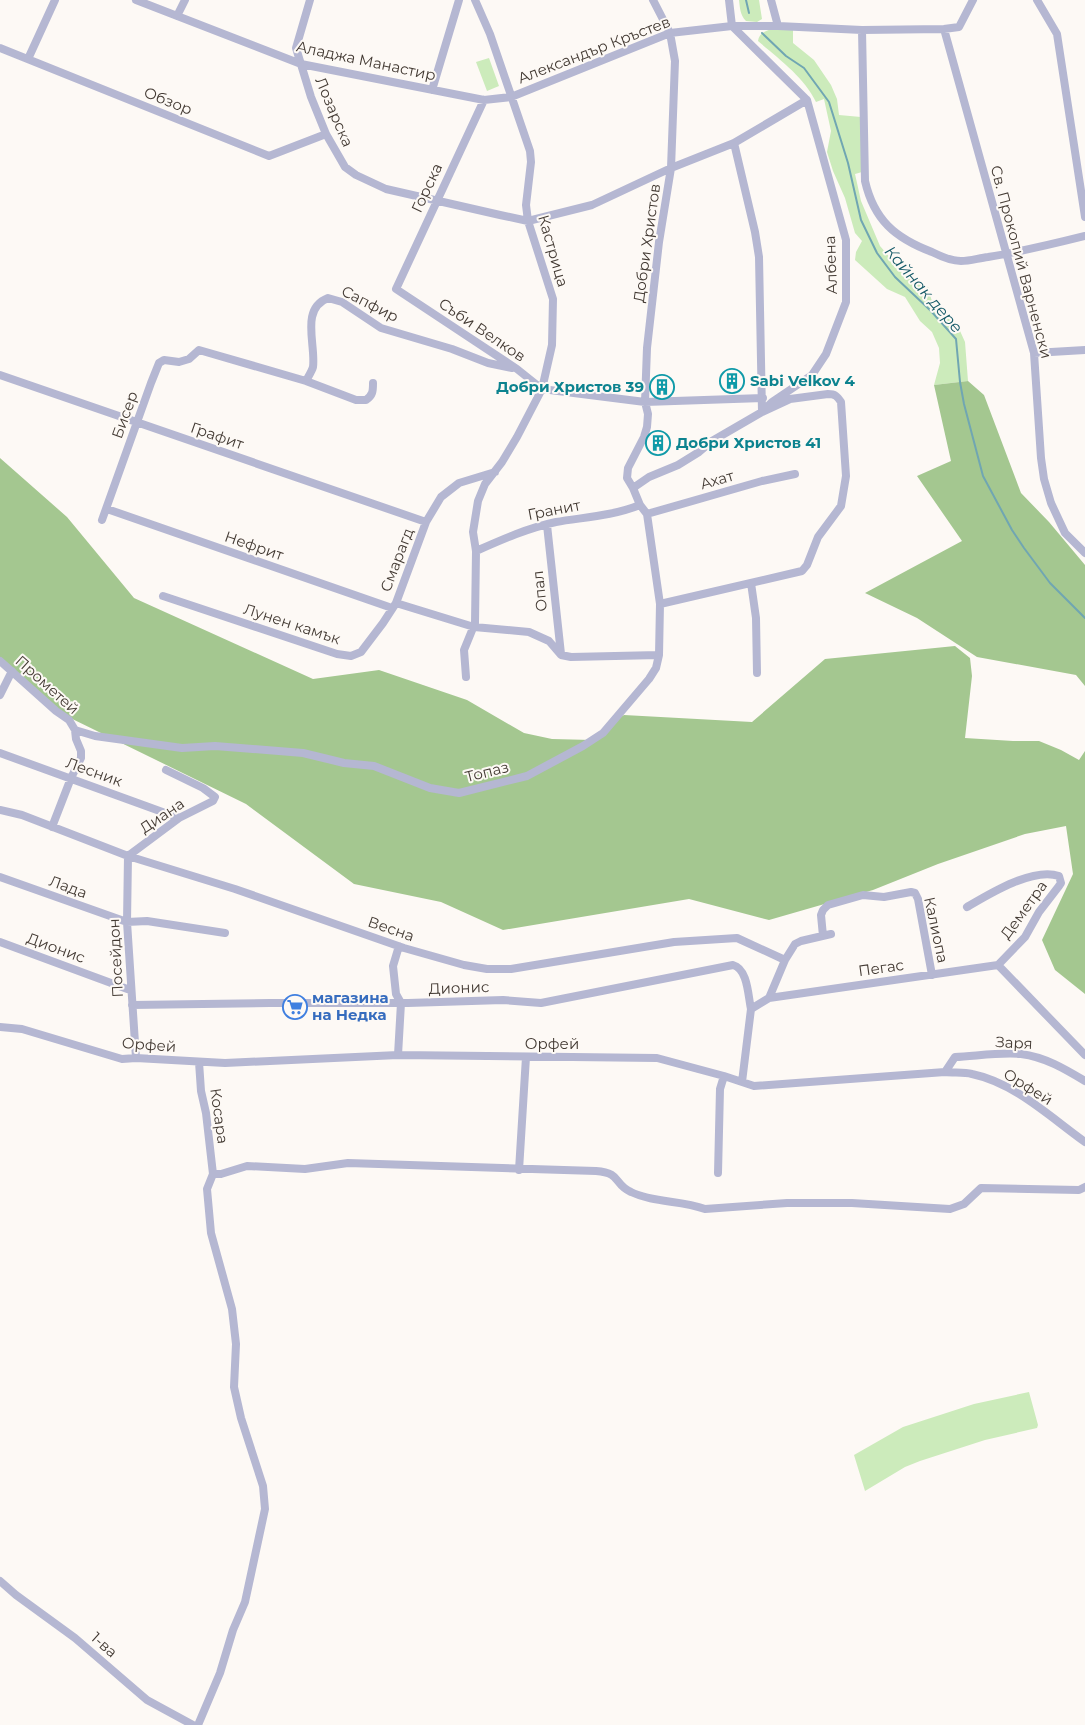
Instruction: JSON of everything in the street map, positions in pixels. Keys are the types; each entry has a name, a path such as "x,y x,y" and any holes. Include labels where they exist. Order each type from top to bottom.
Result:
{"street":[{"path":"28,59 55,0"},
{"name":"Аладжа Манастир","path":"136,0 301,64 484,100 511,97"},
{"path":"177,16 185,0"},
{"name":"Лозарска","path":"310,0 296,48 311,97 326,134 345,167 356,175 386,189 528,221"},
{"path":"432,90 459,0"},
{"name":"Кастрица","path":"466,677 464,650 475,623 476,551 473,532 474,518 485,484 517,437 542,389 552,345 553,299 528,221 526,205 531,162 530,151 490,34 475,0"},
{"name":"Добри Христов","path":"633,488 627,478 628,468 644,437 648,414 645,402 647,348 659,242 671,168 675,61 670,33 652,0"},
{"path":"730,0 732,26"},
{"path":"770,0 778,26"},
{"path":"944,29 959,27 973,0"},
{"path":"1037,0 1057,34 1085,217"},
{"name":"Александър Кръстев","path":"511,97 670,33 732,26 862,30 944,29"},
{"name":"Албена","path":"633,488 649,477 678,465 700,452 712,441 762,412 772,402 812,375 826,354 846,302 846,240 807,100 732,26"},
{"name":"Св. Прокопий Варненски","path":"944,29 1034,353 1041,458 1050,503 1062,527 1085,553"},
{"path":"862,30 865,181 869,196 877,213 887,226 902,238 941,256 960,261 1007,254 1085,236"},
{"name":"Обзор","path":"0,48 269,156 326,134"},
{"name":"Горска","path":"396,289 484,100"},
{"path":"528,221 592,205 671,168 734,143 807,100"},
{"path":"660,604 802,571 807,565 818,537 840,506 846,476 841,402 838,397 828,394 790,399 762,412 759,256 734,143"},
{"name":"Съби Велков","path":"396,289 517,369 542,389"},
{"name":"Сапфир","path":"306,381 313,368 311,321 317,305 328,298 342,302 381,328 452,349 488,363 517,369"},
{"name":"Бисер","path":"102,520 136,423 159,364 164,360 179,362 189,359 200,350 306,381"},
{"path":"1034,353 1085,350"},
{"name":"Графит","path":"0,375 426,522"},
{"path":"306,381 356,400 366,400 373,391 372,382"},
{"path":"542,389 645,402 763,398"},
{"name":"Смарагд","path":"394,606 426,522 441,497 459,483 494,472"},
{"name":"Ахат","path":"646,514 762,481 795,474"},
{"name":"Топаз","path":"75,730 95,736 182,748 216,746 303,753 344,763 374,766 430,788 459,793 527,776 603,733 649,679 656,668 659,655 660,604 646,514 633,488"},
{"name":"Гранит","path":"476,551 522,531 620,513 640,505"},
{"name":"Нефрит","path":"107,510 394,606 474,627 529,632 549,641 561,655"},
{"name":"Опал","path":"547,525 561,655"},
{"path":"751,583 756,618 758,673"},
{"name":"Лунен камък","path":"163,596 337,654 351,656 361,652 394,606"},
{"path":"561,655 571,657 659,655"},
{"name":"Прометей","path":"0,661 56,711 69,720 75,730"},
{"path":"0,695 12,671"},
{"path":"52,827 81,758 75,730"},
{"name":"Лесник","path":"0,753 179,818"},
{"name":"Диана","path":"128,856 179,818 213,802 215,797 203,788 166,770"},
{"name":"Весна","path":"0,810 22,814 128,856 234,889 399,946 464,965 488,969 512,969 674,942 738,938 785,960"},
{"name":"Посейдон","path":"128,856 127,922 136,1058"},
{"name":"Деметра","path":"967,907 1000,888 1038,874 1059,876 1060,886 1039,912 1025,937 998,965"},
{"name":"Лада","path":"0,877 127,922 146,922 225,933"},
{"name":"Калиопа","path":"823,936 821,915 822,910 828,904 862,895 884,897 911,892 915,893 918,899 932,974"},
{"path":"742,1082 747,1056 751,1009 769,998 785,960 795,944 831,934"},
{"name":"Дионис","path":"0,942 130,990"},
{"path":"398,1055 401,1003 396,994 393,966 399,946"},
{"name":"Дионис","path":"132,1005 401,1003 503,1000 541,1003 733,965 740,968 743,973 751,1009"},
{"path":"998,965 1085,1055"},
{"name":"Пегас","path":"769,998 998,965"},
{"name":"Орфей","path":"0,1027 22,1029 122,1059 136,1058 226,1063 398,1055 656,1058 754,1086 945,1072 972,1074 1002,1084 1022,1096 1085,1142"},
{"name":"Заря","path":"945,1072 955,1057 1020,1054 1042,1059 1065,1068 1085,1081"},
{"path":"519,1170 526,1057"},
{"name":"Косара","path":"198,1725 220,1673 233,1630 245,1602 265,1509 263,1486 241,1418 234,1387 236,1344 232,1309 211,1233 207,1189 213,1174 206,1113 201,1091 199,1062"},
{"path":"718,1173 720,1090 724,1076"},
{"path":"213,1174 220,1174 247,1166 305,1169 348,1163 607,1172 616,1177 622,1186 632,1193 663,1201 692,1204 704,1209 787,1203 852,1203 950,1209 964,1204 982,1188 1079,1190 1085,1187"},
{"name":"1-ва","path":"0,1581 75,1638 147,1700 193,1725"}],"green space":[{"path":"739,0 759,0 762,19 757,22 746,21 741,14"},
{"path":"793,28 793,43 814,60 831,85 837,99 839,115 861,117 862,172 855,174 861,201 880,246 893,261 929,288 936,310 944,317 956,322 965,342 968,381 934,385 940,363 939,348 932,332 920,321 905,297 887,289 855,260 856,252 862,241 855,233 845,198 827,152 831,131 824,99 816,102 798,76 758,41 760,36 767,31"},
{"path":"489,58 499,86 487,91 476,62"},
{"path":"968,381 984,395 1021,493 1049,522 1085,565 1085,686 1076,675 977,657 917,618 865,593 962,541 917,476 951,461 934,385"},
{"path":"0,458 67,517 134,598 313,679 379,670 467,700 524,733 552,739 592,740 611,723 624,715 752,722 825,659 955,646 970,658 972,676 965,738 1039,741 1079,760 1085,751 1085,994 1055,970 1042,940 1073,874 1066,826 1025,834 938,864 873,890 769,920 689,899 503,930 441,902 354,884 246,804 56,711 0,662"},
{"path":"1029,1392 1038,1425 1037,1428 985,1440 920,1461 905,1467 865,1491 854,1455 903,1427 974,1404"}],"waterway":[{"name":"Кайнак дере","path":"746,0 749,13"},
{"name":"Кайнак дере","path":"762,33 786,56 804,68 829,102 848,163 861,220 877,253 895,277 931,311 956,339 964,404 983,476 1012,530 1024,548 1050,583 1085,618"}],"place":[{"name":"Sabi Velkov 4","path":"732,381"},
{"name":"Добри Христов 39","path":"662,387"},
{"name":"Добри Христов 41","path":"658,443"},
{"name":"магазина на Недка","path":"295,1007"}]}
